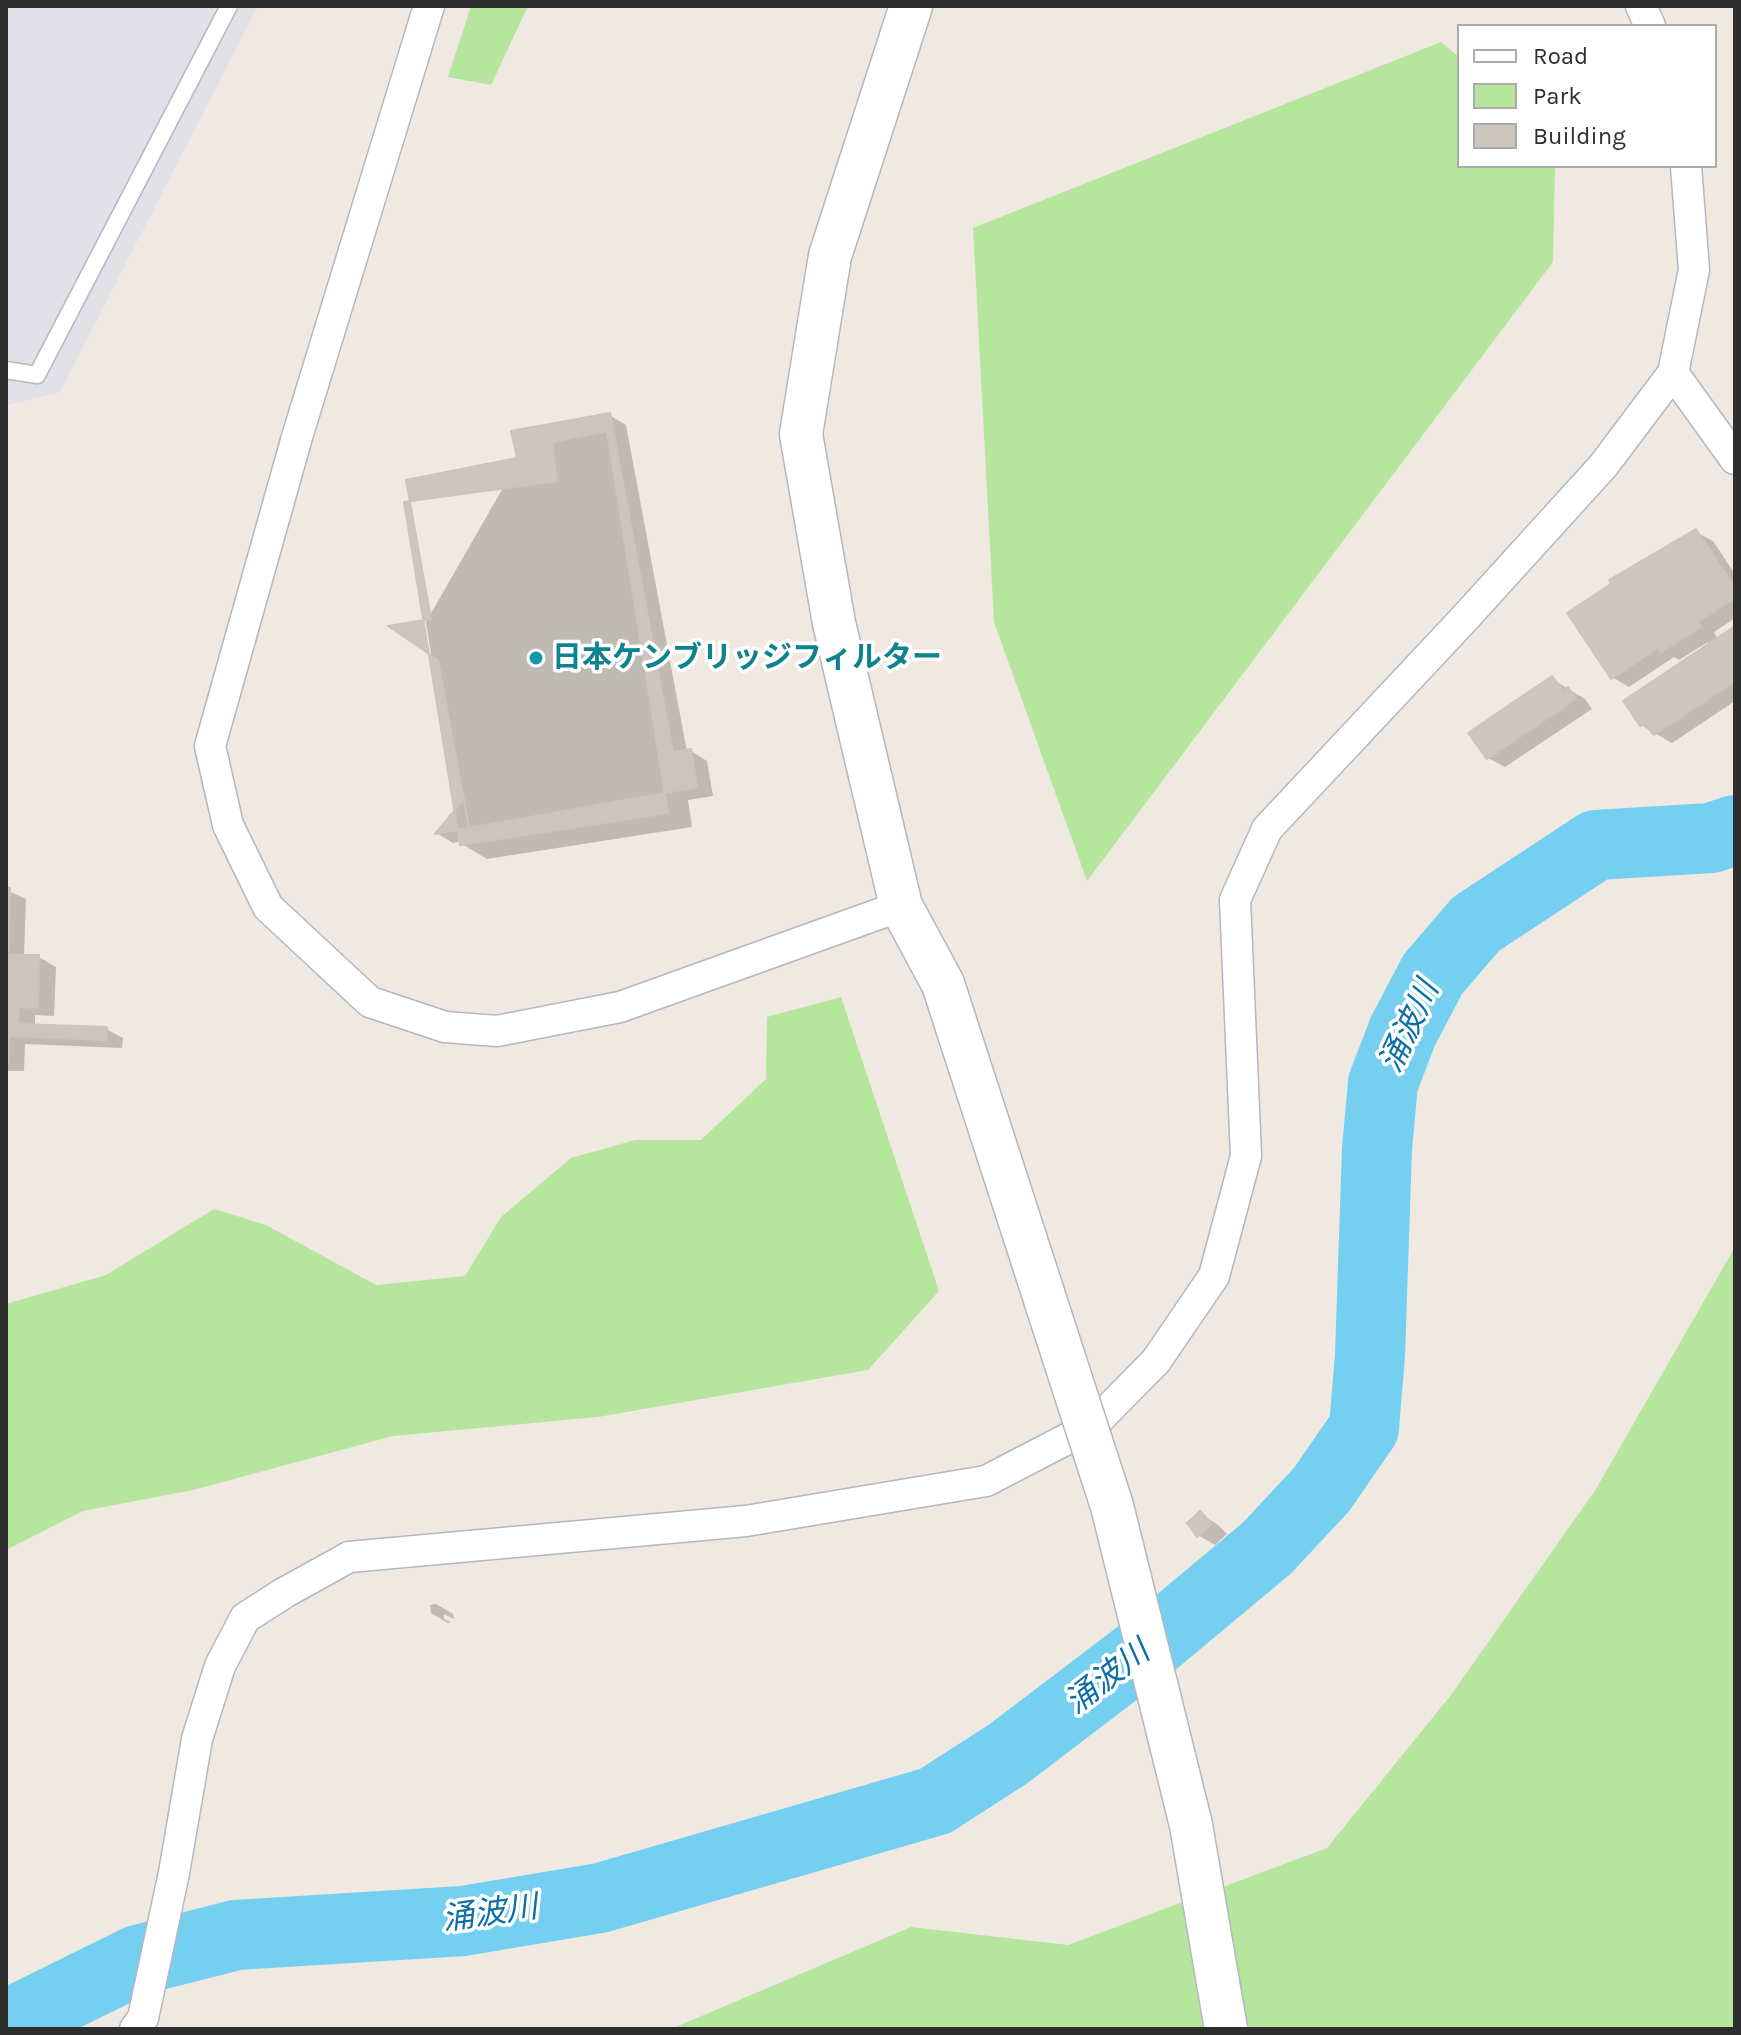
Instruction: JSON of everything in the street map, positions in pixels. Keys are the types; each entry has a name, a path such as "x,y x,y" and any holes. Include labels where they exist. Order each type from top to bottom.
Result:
{"street":[{"path":"429,6 297,437 210,746 228,825 268,907 370,1002 445,1027 497,1031 620,1007 901,906"},
{"path":"911,6 830,256 801,434 834,623 901,906 943,984 1112,1506 1191,1825 1226,2029"},
{"path":"139,2024 174,1873 197,1739 220,1666 245,1618 349,1557 746,1521 986,1481 1092,1426 1156,1361 1214,1276 1246,1156 1235,900 1267,829 1603,466 1673,373 1694,270 1686,168"},
{"path":"1673,373 1735,459"}],"lane":[{"path":"6,370 37,375 229,6"}],"shaded area":[{"path":"6,6 258,6 60,392 7,405"}],"green space":[{"path":"471,6 528,6 491,85 448,77"},
{"path":"1441,42 1457,55 1457,168 1555,168 1553,262 1087,881 994,622 973,228"},
{"path":"841,997 939,1291 868,1370 598,1417 393,1436 193,1490 83,1511 6,1550 6,1304 106,1275 214,1209 266,1225 376,1285 465,1276 501,1217 571,1158 635,1140 701,1140 766,1079 767,1017"},
{"path":"1735,1247 1735,2029 671,2029 911,1927 1068,1945 1327,1848 1451,1695 1596,1489"}],"building":[{"name":"日本ケンブリッジフィルター","path":"610,413 673,752 691,749 697,787 469,828 438,660 388,626 431,619 406,480 517,458 511,431"},
{"name":"日本ケンブリッジフィルター","path":"607,431 668,813 460,845 404,502 557,481 552,442"},
{"path":"1696,529 1735,588 1735,598 1698,622 1701,627 1661,652 1658,648 1611,679 1567,613 1611,584 1609,580"},
{"path":"1735,626 1735,681 1654,735 1645,724 1640,726 1623,701"},
{"path":"1552,676 1563,691 1568,687 1576,699 1487,759 1468,733"},
{"path":"464,799 469,828 435,834"},
{"path":"6,888 10,888 8,955 39,955 38,1008 19,1007 18,1024 107,1027 106,1040 9,1036 6,1063"},
{"path":"1200,1511 1212,1524 1197,1537 1187,1523"}],"waterway":[{"name":"涌波川","path":"6,2025 138,1960 236,1935 463,1921 600,1898 935,1801 1008,1754 1146,1649 1267,1548 1322,1489 1364,1428 1383,1083 1403,1031 1433,974 1476,924 1596,845 1711,838 1735,830"}],"place":[{"name":"日本ケンブリッジフィルター","path":"536,658"}]}
